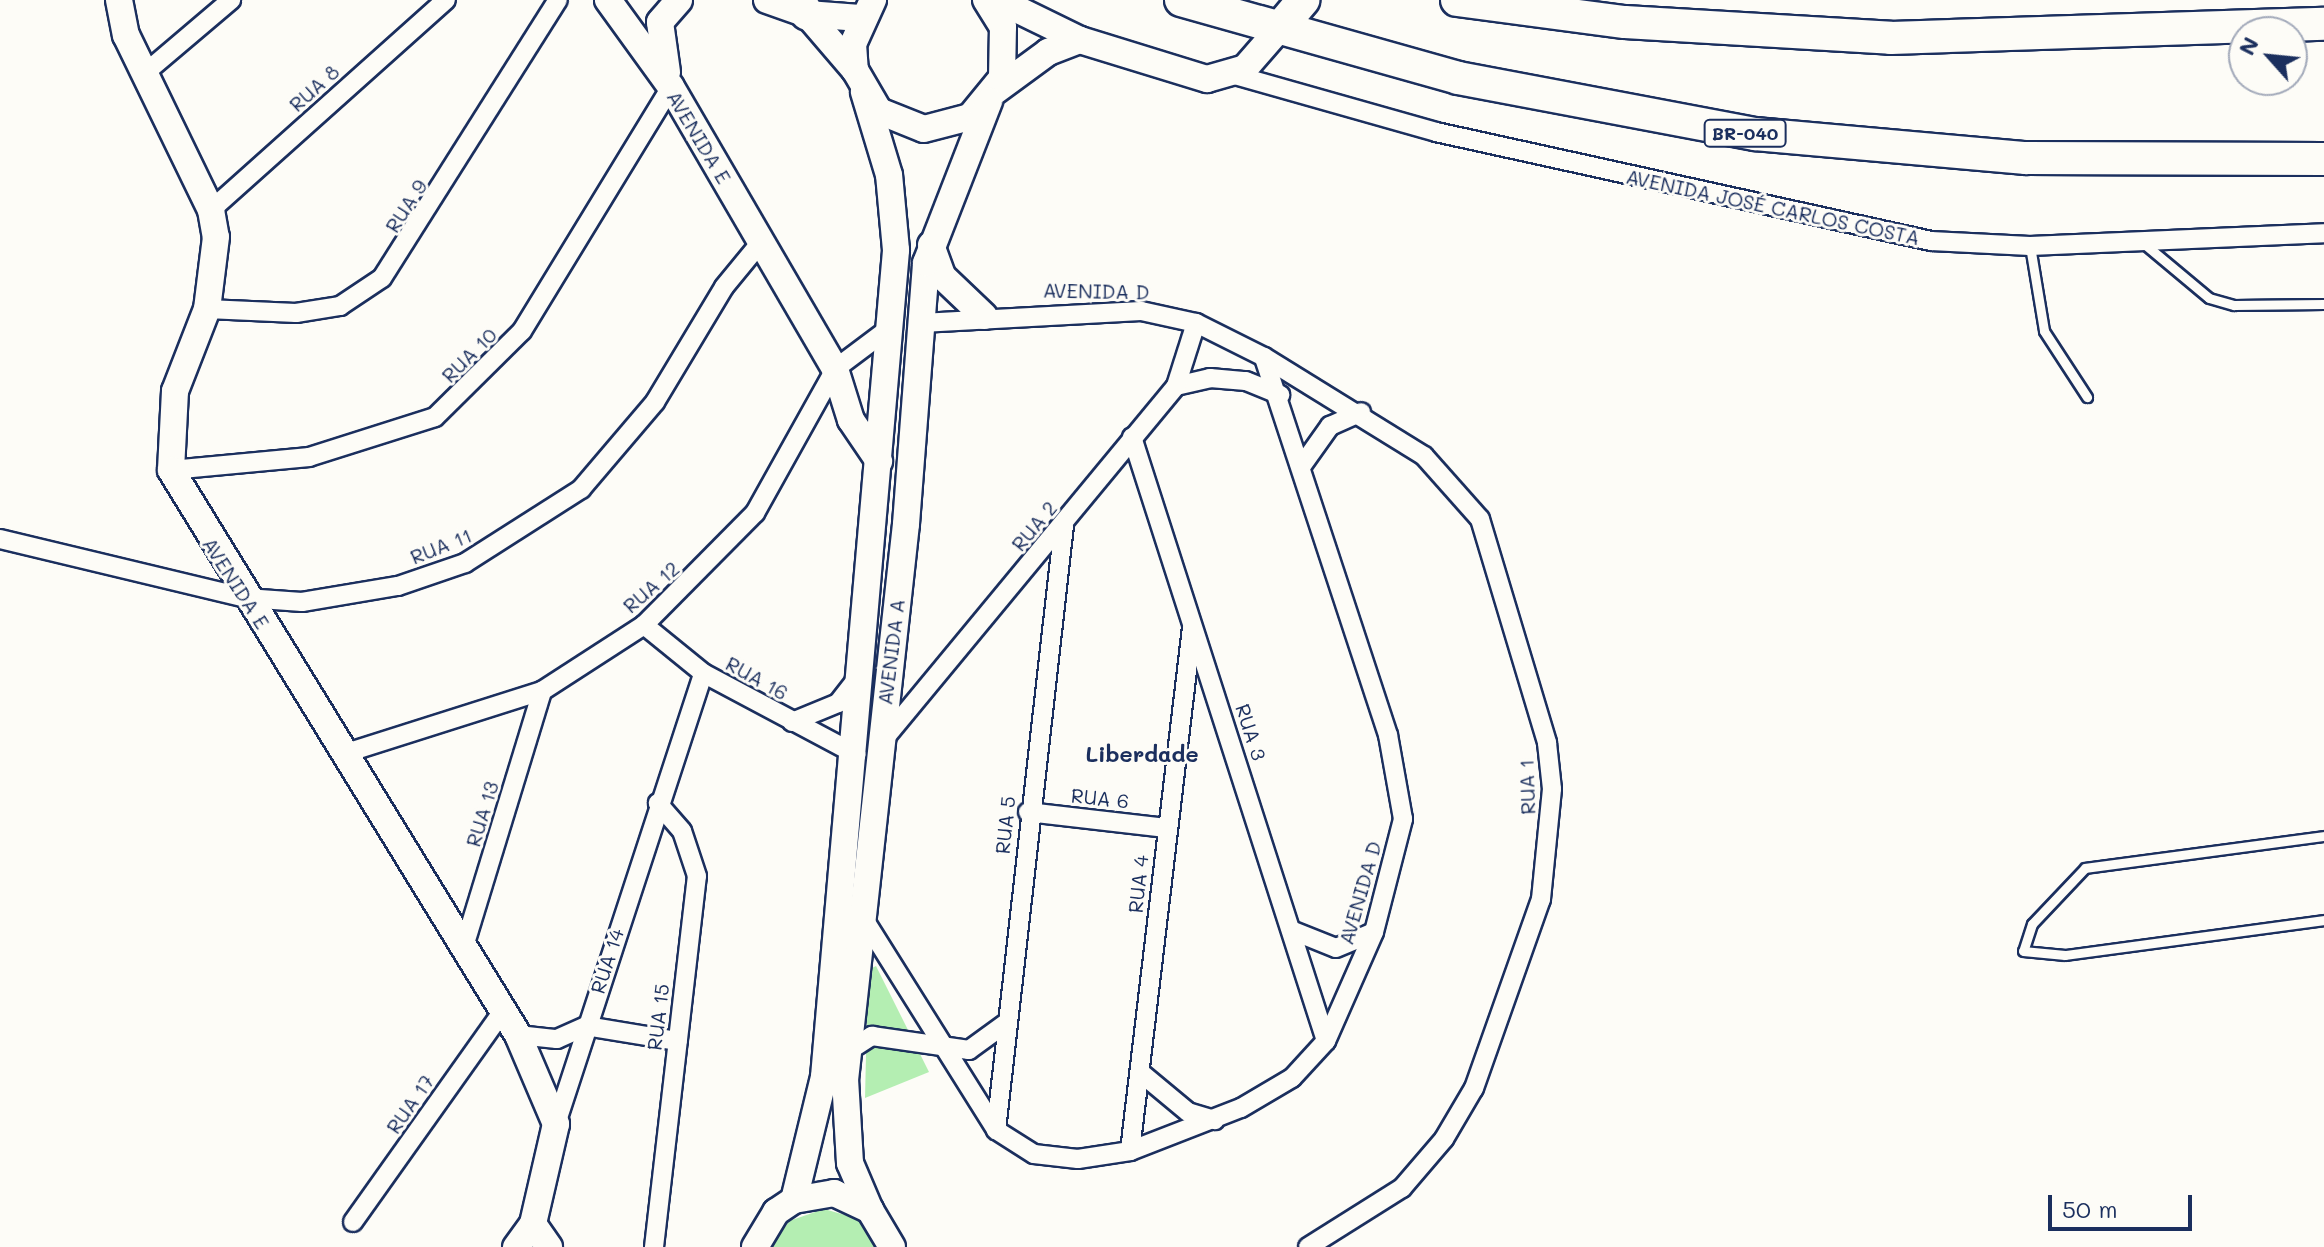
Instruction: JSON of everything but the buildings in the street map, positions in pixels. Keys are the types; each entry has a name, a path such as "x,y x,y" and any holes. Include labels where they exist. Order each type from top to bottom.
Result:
{"highway":[{"name":"BR-040","path":"1181,0 1458,78 1829,144 2026,158 2324,159"},
{"path":"1279,29 1303,0"},
{"path":"1457,0 1625,22 1891,38 2324,24"}],"street":[{"path":"119,0 145,73 211,210 207,309 175,391 171,470"},
{"path":"145,73 231,0"},
{"name":"RUA 8","path":"211,210 446,0"},
{"name":"RUA 9","path":"207,309 311,311 340,306 382,278 558,0"},
{"name":"AVENIDA E","path":"608,0 671,87 835,369 851,420 877,461"},
{"path":"671,87 660,22 679,0"},
{"path":"767,0 803,7 867,9 859,81"},
{"name":"AVENIDA A","path":"892,1247 870,1210 850,1163 847,1052 931,245 1006,53 1003,27 986,0"},
{"name":"AVENIDA JOSÉ CARLOS COSTA","path":"998,0 1080,40 1207,79 1235,75 1436,132 1891,235 2030,246 2324,233"},
{"path":"803,7 879,111 924,129 948,126 1048,52 1080,40"},
{"path":"1235,75 1279,29"},
{"name":"AVENIDA A","path":"794,1200 824,1077 857,755 887,330 896,250 889,175 859,81"},
{"name":"RUA 10","path":"171,470 309,457 435,417 522,331 671,87"},
{"name":"RUA 11","path":"0,539 246,598 302,602 398,586 465,563 538,522 630,435 761,242"},
{"path":"931,245 942,276 984,316"},
{"name":"AVENIDA D","path":"862,916 939,1046 996,1130 1034,1154 1078,1159 1130,1151 1215,1120 1292,1078 1326,1041 1374,932 1403,819 1400,778 1303,464 1264,357 1196,323 1141,311 984,316 921,323"},
{"name":"RUA 2","path":"880,743 1064,525 1176,386 1196,323"},
{"name":"RUA 12","path":"346,753 542,691 644,625 755,513 835,369 887,330"},
{"name":"RUA 1","path":"1264,357 1361,412 1441,471 1480,519 1547,743 1550,844 1541,899 1498,1034 1444,1139 1402,1188 1308,1247"},
{"path":"1176,386 1210,378 1246,381 1280,395"},
{"path":"1303,464 1330,426 1361,412"},
{"name":"RUA 3","path":"1132,437 1326,1041"},
{"path":"877,461 911,458"},
{"name":"AVENIDA E","path":"171,470 246,598 346,753 463,950 518,1035 556,1124"},
{"name":"RUA 5","path":"996,1130 1028,812 1064,525"},
{"name":"RUA 4","path":"1130,1151 1166,828 1193,622"},
{"name":"RUA 16","path":"644,625 703,673 857,755"},
{"path":"792,722 838,703 863,664"},
{"name":"RUA 14","path":"516,1247 533,1224 556,1124 586,1026 703,673"},
{"name":"RUA 13","path":"463,950 542,691"},
{"name":"RUA 15","path":"654,1247 697,876 682,831 658,803"},
{"name":"RUA 6","path":"1028,812 1166,828"},
{"path":"1291,930 1336,948 1374,932"},
{"name":"RUA 17","path":"353,1222 503,1011"},
{"path":"847,1052 872,1036 939,1046 982,1046 1006,1023"},
{"path":"518,1035 557,1039 586,1026 678,1041"},
{"path":"1141,1073 1188,1112 1215,1120"},
{"path":"755,1247 776,1212 794,1200 834,1193 870,1210"},
{"path":"533,1224 549,1247"}],"lane":[{"path":"2139,239 2209,298 2234,305 2324,304"},
{"path":"2030,246 2044,331 2087,397"},
{"path":"2324,836 2085,868 2032,924 2023,951 2065,955 2324,920"}],"green space":[{"path":"876,966 929,1072 865,1098 868,970"},
{"path":"824,1209 859,1219 879,1247 772,1247 789,1221"}],"district":[{"name":"Liberdade","path":"1142,754"}]}
